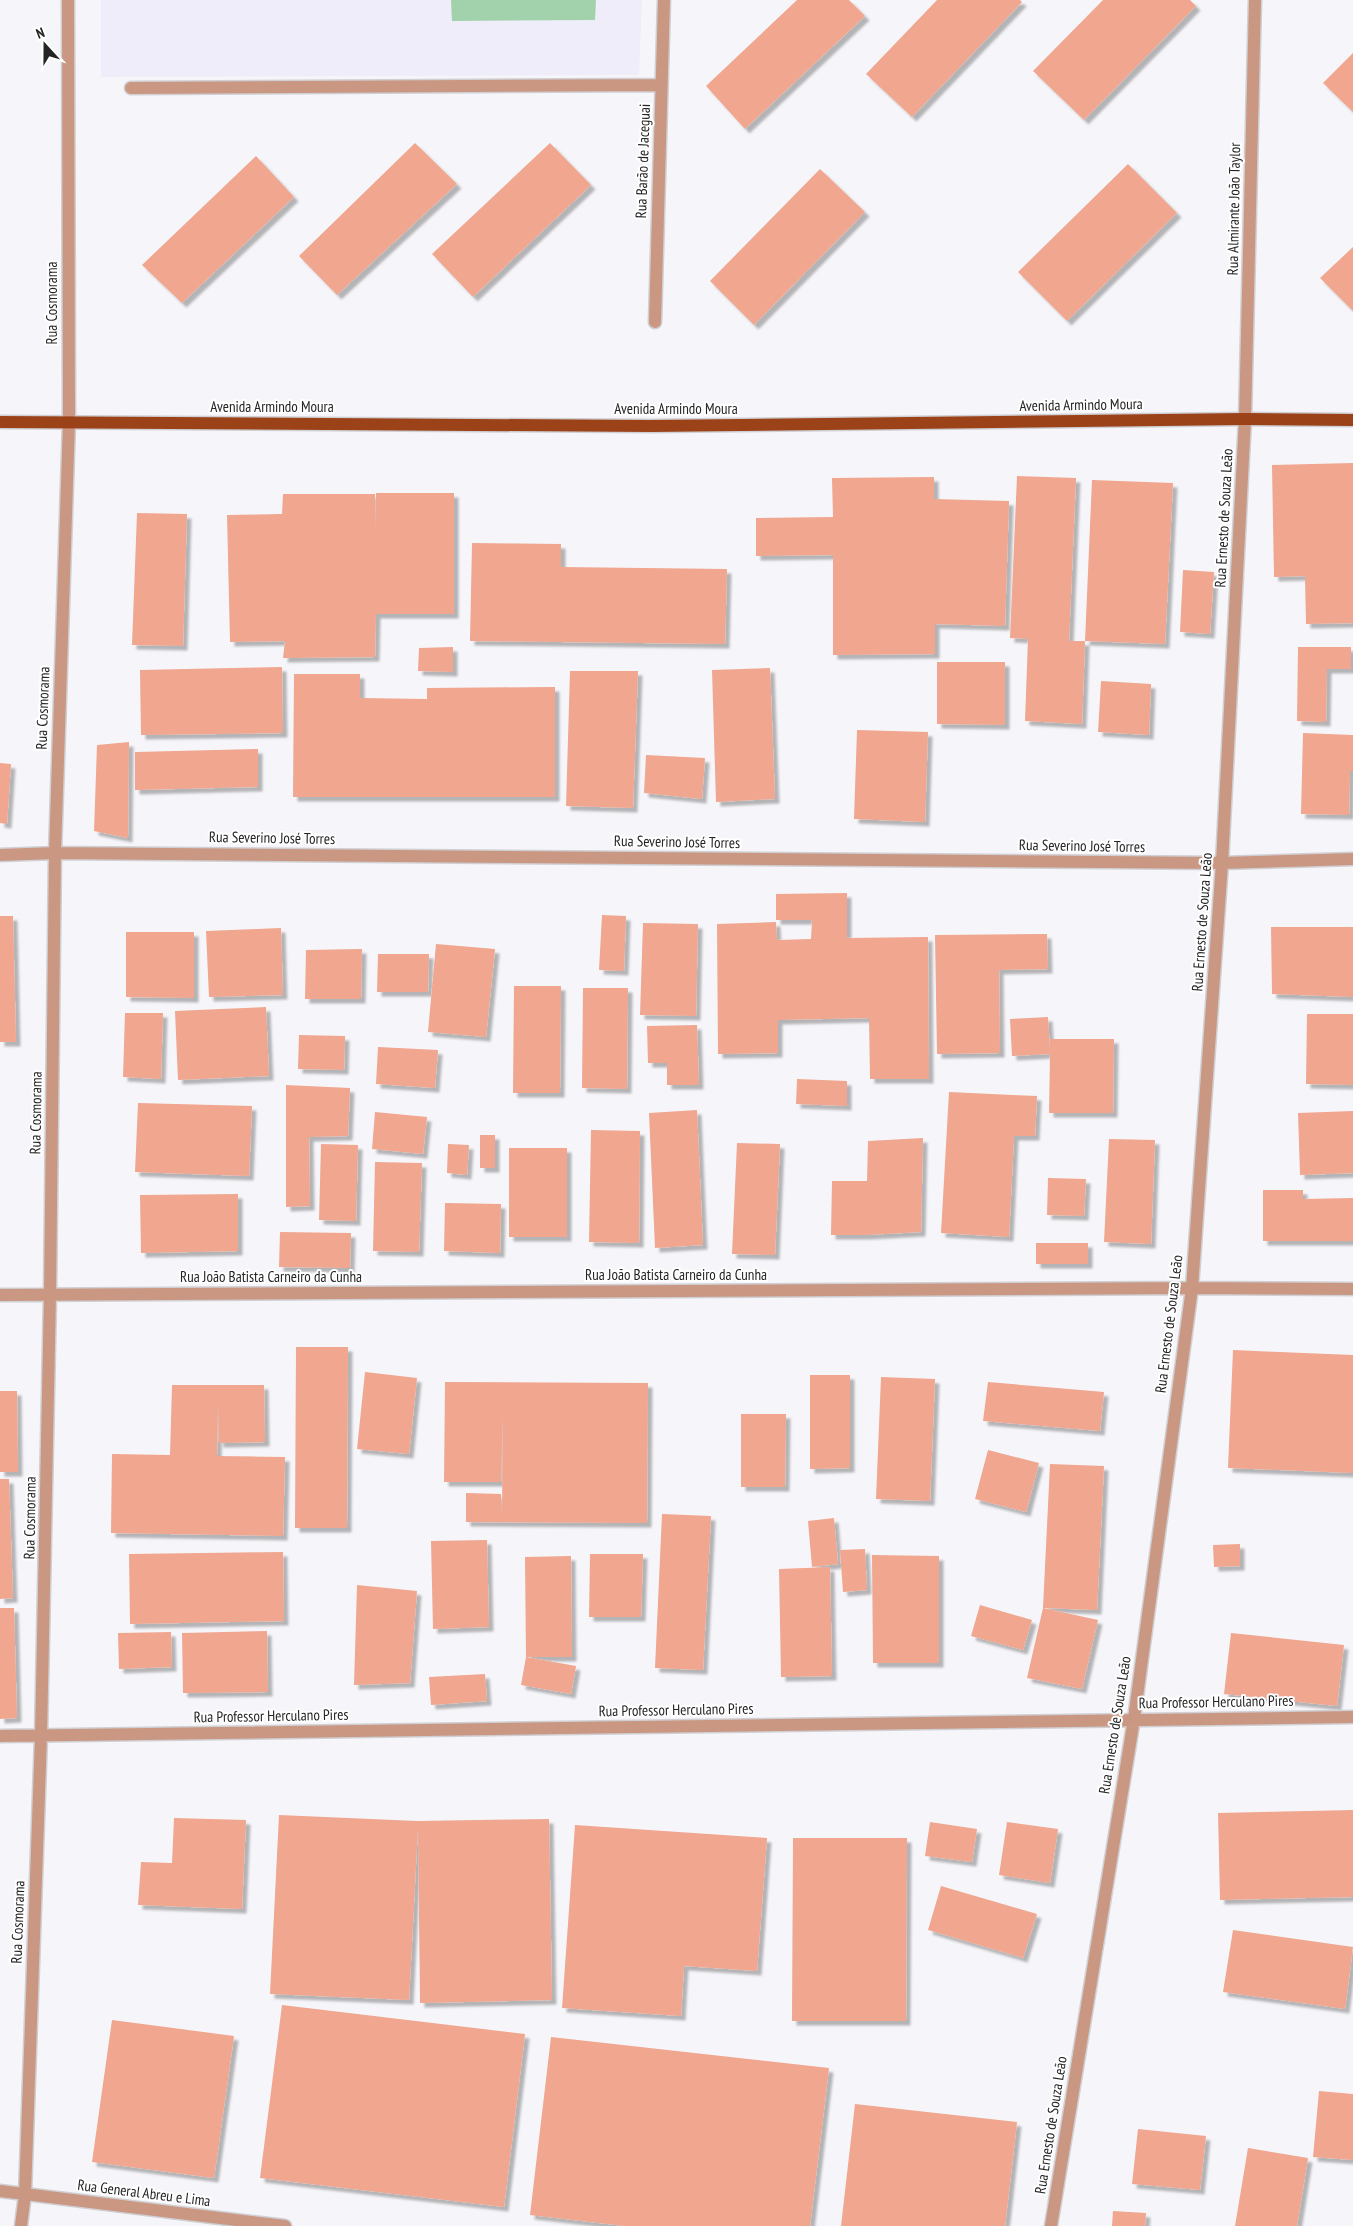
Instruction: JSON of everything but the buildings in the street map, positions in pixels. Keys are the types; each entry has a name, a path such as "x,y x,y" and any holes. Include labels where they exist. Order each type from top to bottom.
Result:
{"main road":[{"name":"Avenida Armindo Moura","path":"0,422 651,426 1245,419 1353,420"}],"street":[{"name":"Rua Cosmorama","path":"21,2226 24,2194 42,1736 50,1295 55,853 69,422 68,0"},
{"name":"Rua Barão de Jaceguai","path":"655,322 664,0"},
{"name":"Rua Almirante João Taylor","path":"1245,419 1255,0"},
{"path":"131,88 661,85"},
{"name":"Rua Ernesto de Souza Leão","path":"1051,2226 1134,1719 1192,1288 1222,864 1245,419"},
{"name":"Rua Severino José Torres","path":"0,855 55,853 1222,864 1353,859"},
{"name":"Rua João Batista Carneiro da Cunha","path":"0,1295 1192,1288 1353,1290"},
{"name":"Rua Professor Herculano Pires","path":"0,1736 1353,1716"},
{"name":"Rua General Abreu e Lima","path":"0,2191 285,2226"}],"shaded area":[{"path":"101,0 642,0 639,75 101,77"}],"green space":[{"path":"451,0 596,0 595,20 452,21"}]}
